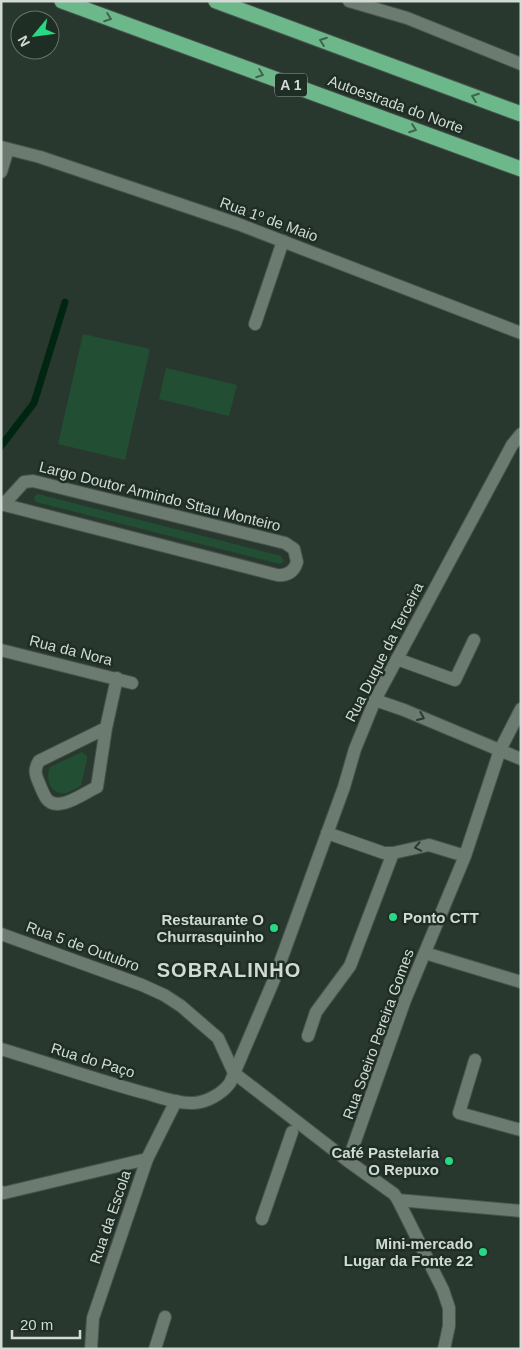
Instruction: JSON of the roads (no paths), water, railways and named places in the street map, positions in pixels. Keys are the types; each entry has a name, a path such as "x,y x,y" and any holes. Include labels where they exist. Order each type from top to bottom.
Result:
{"highway":[{"name":"Autoestrada do Norte","path":"62,1 521,168"},
{"path":"216,1 521,114"}],"street":[{"path":"349,1 407,18 521,64"},
{"path":"1,172 5,148"},
{"name":"Rua 1º de Maio","path":"5,148 40,157 228,221 521,333"},
{"path":"255,324 282,241"},
{"name":"Rua Duque da Terceira","path":"234,1073 273,982 344,787 355,748 375,700 512,445 521,434"},
{"name":"Largo Doutor Armindo Sttau Monteiro","path":"32,481 285,543 294,549 297,562 290,572 284,575 277,575 2,504 24,482 32,481"},
{"path":"398,659 455,680 474,640"},
{"name":"Rua da Nora","path":"1,650 132,682"},
{"path":"106,728 39,760 35,770 36,776 46,799 56,804 66,802 97,787 116,678"},
{"path":"375,700 404,710 521,759"},
{"name":"Rua Soeiro Pereira Gomes","path":"348,1161 405,1000 465,856 500,750 521,709"},
{"path":"327,833 384,853 393,853 429,845 465,856"},
{"path":"308,1036 316,1012 350,966 393,853"},
{"name":"Rua 5 de Outubro","path":"1,934 142,985 164,995 181,1006 218,1038 234,1073"},
{"path":"425,952 521,982"},
{"name":"Rua do Paço","path":"1,1049 108,1083 176,1101 194,1103 210,1099 226,1088 234,1073"},
{"path":"475,1060 459,1113 521,1130"},
{"path":"234,1073 394,1194 404,1209 443,1290 449,1308 449,1326 444,1349"},
{"name":"Rua da Escola","path":"91,1349 92,1318 146,1159 176,1101"},
{"path":"262,1219 292,1132"},
{"path":"1,1192 4,1193 146,1159"},
{"path":"398,1200 521,1211"},
{"path":"155,1349 165,1317"}],"waterway":[{"path":"1,446 34,403 65,302"}],"place":[{"name":"Ponto CTT","path":"393,917"},
{"name":"Restaurante O Churrasquinho","path":"274,928"},
{"name":"Café Pastelaria O Repuxo","path":"449,1161"},
{"name":"Mini-mercado Lugar da Fonte 22","path":"483,1252"}],"district":[{"name":"SOBRALINHO","path":"229,970"}]}
